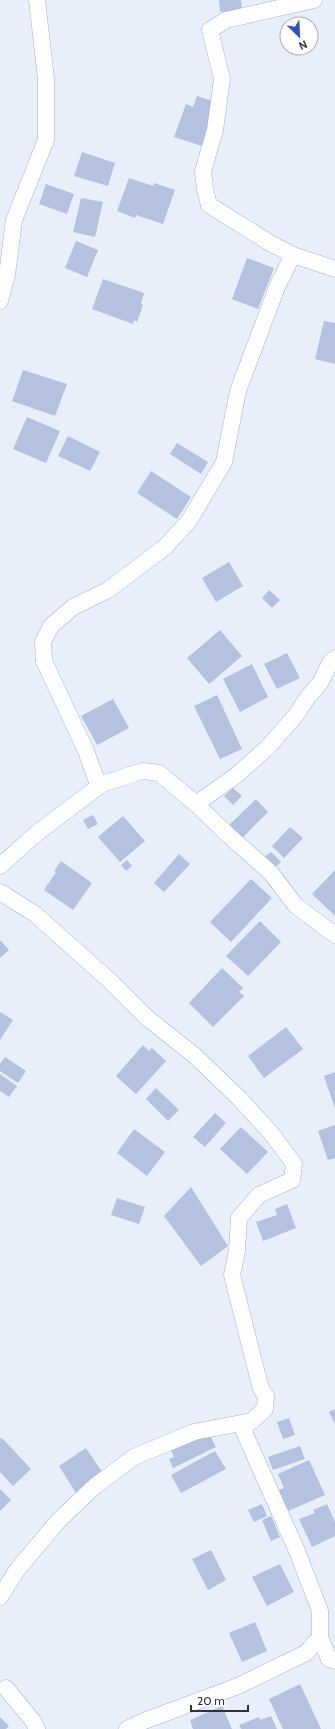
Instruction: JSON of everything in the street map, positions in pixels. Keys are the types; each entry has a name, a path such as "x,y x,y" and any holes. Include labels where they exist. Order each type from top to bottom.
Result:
{"street":[{"path":"0,301 7,275 14,220 46,140 46,79 37,0"},
{"path":"314,0 226,20 210,30 222,78 215,130 204,171 205,189 209,205 270,243 293,255 335,269"},
{"path":"99,787 86,751 44,661 43,642 51,626 72,607 108,590 165,547 189,521 224,462 238,390 277,287 293,255"},
{"path":"196,804 238,774 269,746 296,715 307,698 320,683 330,663 335,658"},
{"path":"0,866 37,833 102,784 143,771 159,773 196,804 271,873 296,906 335,935"},
{"path":"0,892 35,914 110,981 146,1017 194,1055 240,1099 261,1122 294,1164 292,1180 259,1195 239,1218 237,1251 232,1275 261,1389 266,1396 265,1409 252,1421 194,1432 134,1457 95,1486 59,1520 17,1570 0,1597"},
{"path":"248,1422 244,1432 297,1551 320,1611 320,1637 329,1659 335,1661"},
{"path":"127,1729 144,1721 238,1686 306,1653 320,1637"},
{"path":"6,1688 38,1729"}],"building":[{"path":"219,0 241,0 242,10 220,12"},
{"path":"197,96 218,103 202,146 174,137 186,104 193,107"},
{"path":"82,152 115,163 108,186 74,176"},
{"path":"129,178 153,186 154,183 175,190 163,224 136,215 135,218 117,211"},
{"path":"46,184 74,194 67,214 39,204"},
{"path":"81,198 103,202 95,237 73,232"},
{"path":"76,241 98,250 87,277 65,268"},
{"path":"247,258 274,268 258,309 232,299"},
{"path":"103,279 144,293 141,304 143,305 137,322 134,320 133,324 92,309"},
{"path":"324,321 335,323 335,364 315,359"},
{"path":"23,370 67,384 55,416 12,401"},
{"path":"27,417 60,431 46,463 13,449"},
{"path":"68,436 100,452 90,471 58,456"},
{"path":"177,443 208,462 201,474 170,454"},
{"path":"151,471 191,497 177,519 137,493"},
{"path":"229,562 243,586 216,602 202,578"},
{"path":"269,590 280,600 272,608 262,598"},
{"path":"220,630 242,656 209,684 187,658"},
{"path":"287,653 300,678 277,689 264,664"},
{"path":"252,664 268,697 240,712 223,679"},
{"path":"217,695 242,749 220,759 194,706"},
{"path":"113,699 129,728 97,745 81,716"},
{"path":"233,788 242,796 233,805 224,796"},
{"path":"256,799 268,812 241,839 228,826"},
{"path":"93,815 98,824 88,829 83,820"},
{"path":"123,816 145,841 120,862 98,837"},
{"path":"290,827 303,838 284,858 272,846"},
{"path":"271,852 281,862 273,869 263,858"},
{"path":"179,854 190,864 164,892 154,883"},
{"path":"127,860 132,866 126,871 121,865"},
{"path":"61,861 92,883 73,910 44,890 56,872 54,871"},
{"path":"335,870 335,916 312,894"},
{"path":"251,879 272,898 231,942 210,922"},
{"path":"260,921 281,942 248,976 226,956"},
{"path":"0,940 9,950 0,958"},
{"path":"222,968 243,988 239,992 244,996 213,1027 189,1003"},
{"path":"0,1012 13,1020 0,1040"},
{"path":"286,1027 303,1049 264,1078 248,1056"},
{"path":"143,1045 149,1051 152,1048 166,1061 136,1094 116,1076"},
{"path":"5,1057 26,1071 18,1083 0,1071 0,1064"},
{"path":"335,1072 335,1109 324,1076"},
{"path":"0,1074 17,1086 9,1097 0,1091"},
{"path":"156,1088 179,1110 168,1121 146,1099"},
{"path":"215,1113 226,1123 205,1147 193,1137"},
{"path":"335,1125 335,1158 328,1160 318,1131"},
{"path":"241,1127 268,1152 247,1174 220,1149"},
{"path":"134,1129 165,1152 147,1176 117,1153"},
{"path":"191,1187 228,1246 201,1266 164,1216"},
{"path":"117,1198 145,1207 139,1224 111,1215"},
{"path":"287,1204 296,1228 263,1241 256,1222 277,1215 275,1209"},
{"path":"335,1409 335,1424 329,1412"},
{"path":"289,1418 295,1435 283,1439 277,1422"},
{"path":"207,1430 216,1447 173,1468 169,1459 174,1457 170,1448"},
{"path":"2,1438 31,1469 13,1486 0,1472 0,1439"},
{"path":"300,1446 305,1459 273,1470 268,1457"},
{"path":"86,1448 104,1475 76,1493 59,1466"},
{"path":"215,1451 226,1469 181,1493 171,1475"},
{"path":"309,1460 325,1495 288,1511 279,1490 284,1488 278,1474"},
{"path":"0,1489 11,1500 0,1511"},
{"path":"262,1504 267,1516 254,1522 248,1510"},
{"path":"327,1504 335,1522 335,1536 312,1547 299,1519 315,1513 313,1510"},
{"path":"271,1516 280,1537 271,1541 262,1520"},
{"path":"211,1550 226,1580 208,1590 192,1559"},
{"path":"280,1564 294,1592 267,1606 252,1577"},
{"path":"255,1622 267,1651 242,1662 229,1633"},
{"path":"300,1684 321,1729 283,1729 269,1699"},
{"path":"222,1706 232,1729 193,1729 190,1720"},
{"path":"271,1716 277,1729 241,1729 239,1725 259,1717 260,1720"},
{"path":"0,1717 9,1726 6,1729 0,1729"}]}
